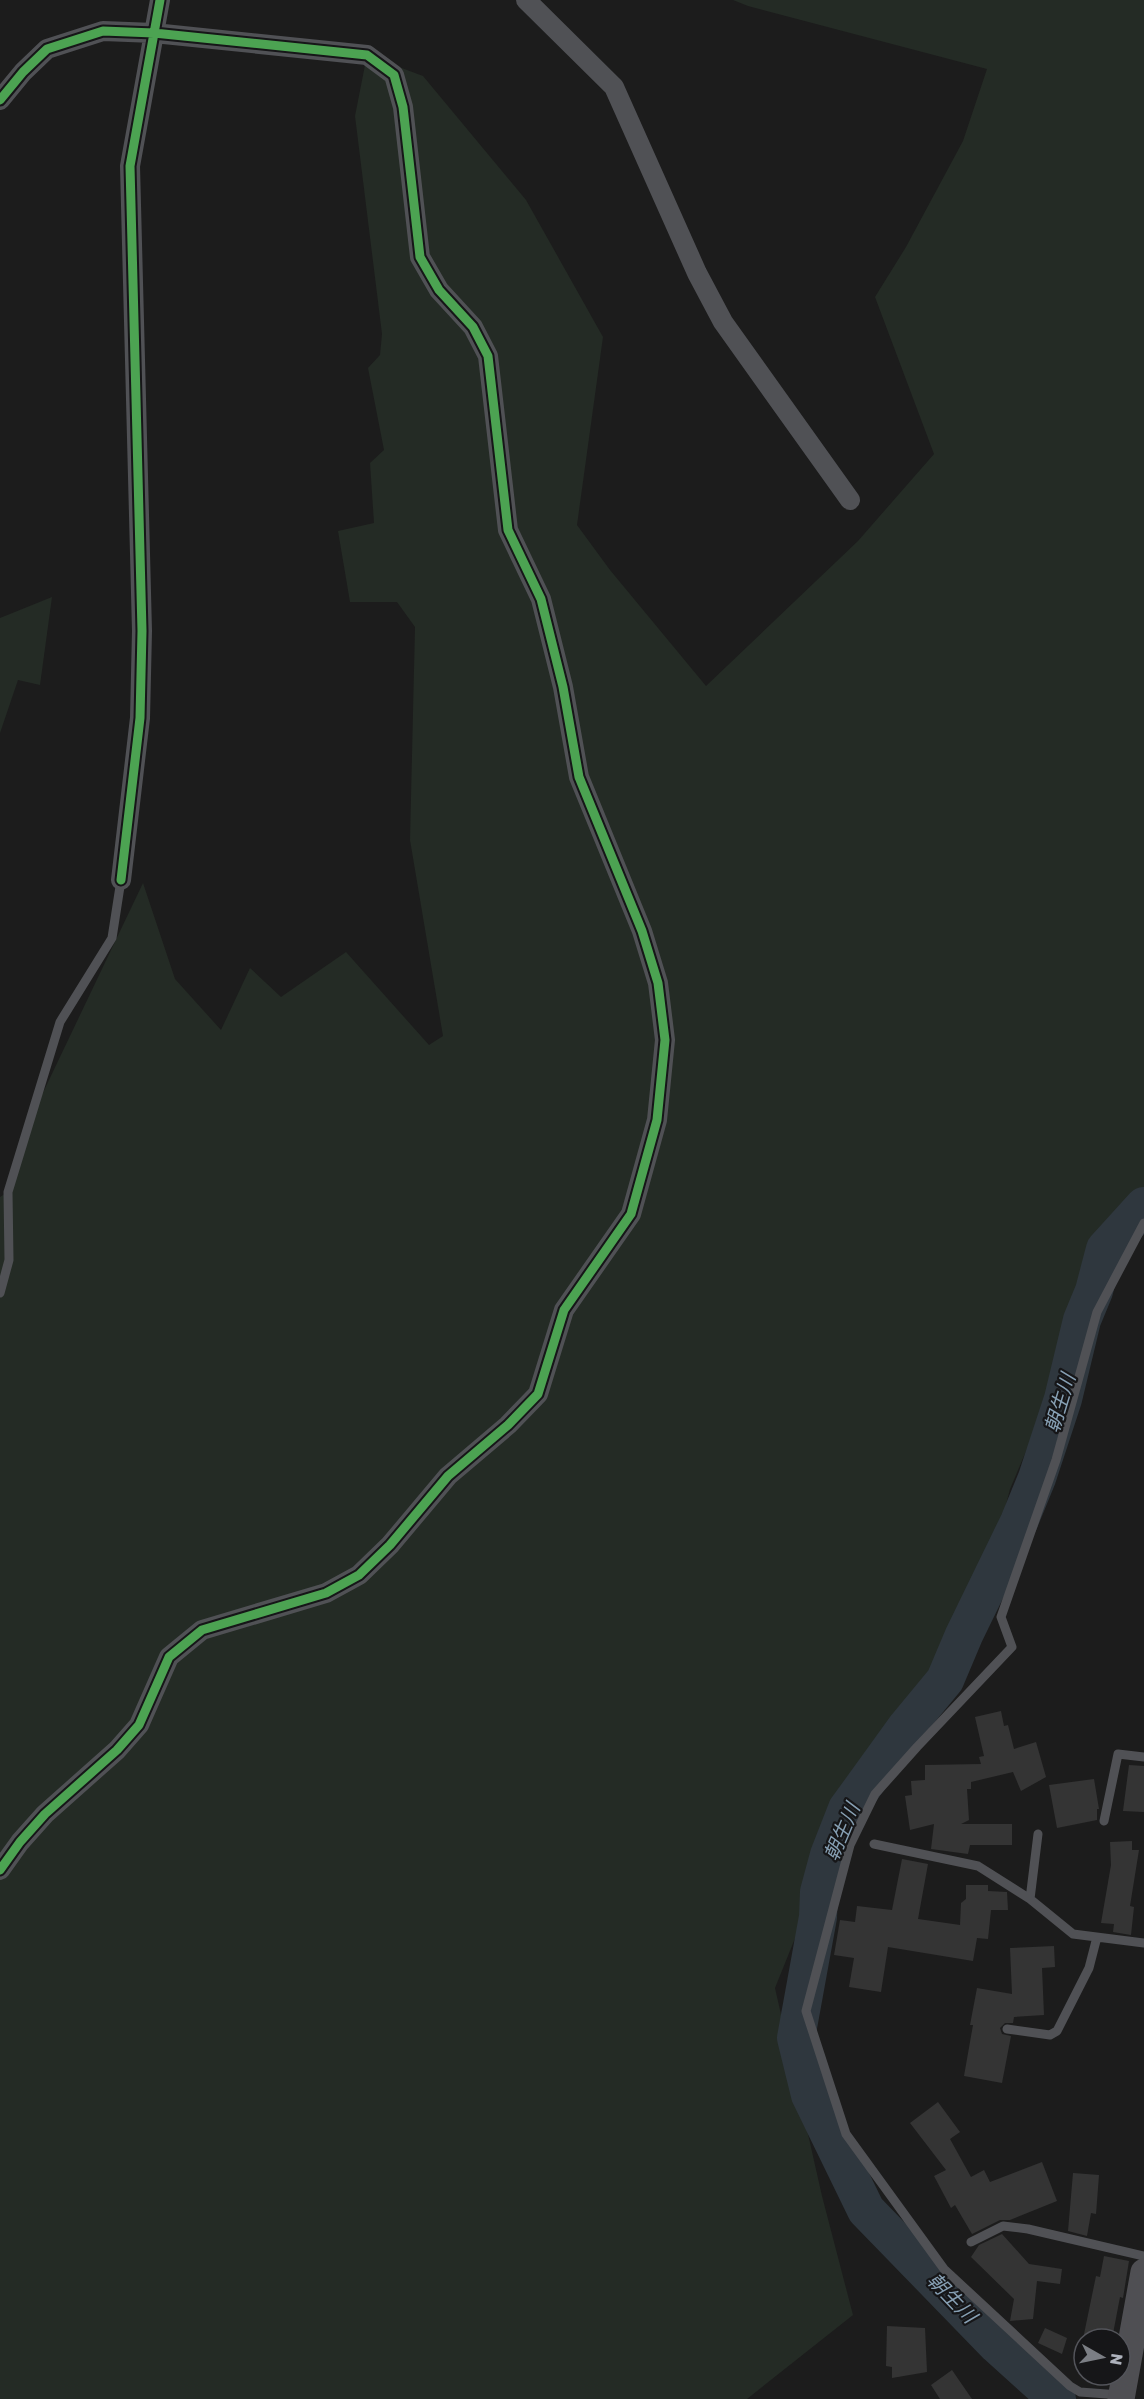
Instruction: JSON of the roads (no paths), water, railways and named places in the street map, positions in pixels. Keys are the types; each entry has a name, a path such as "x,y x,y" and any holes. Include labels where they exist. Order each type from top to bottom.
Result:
{"street":[{"path":"121,880 140,718 142,631 130,165 160,0"},
{"path":"526,0 614,87 697,273 723,322 850,500"},
{"path":"0,100 23,72 47,49 103,31 154,33 367,55 394,75 403,107 420,257 440,290 472,327 488,356 508,530 541,599 563,687 579,777 642,931 658,983 665,1040 657,1120 631,1214 564,1310 538,1394 508,1425 448,1476 390,1545 359,1575 326,1593 202,1630 169,1657 139,1725 117,1750 45,1814 20,1842 0,1870"},
{"path":"1121,2397 1143,2280"}],"lane":[{"path":"0,1293 9,1260 8,1192 60,1022 112,938 121,880"},
{"path":"1121,2397 1080,2392 1070,2385 944,2270 846,2134 806,2011 850,1845 875,1794 1012,1647 1001,1617 1056,1460 1097,1312 1144,1223"},
{"path":"1104,1821 1118,1754 1144,1757"},
{"path":"1030,1899 1038,1834"},
{"path":"874,1844 978,1866 1030,1899 1073,1934 1144,1944"},
{"path":"1007,2029 1050,2035 1057,2031 1089,1968 1097,1937"},
{"path":"971,2242 1003,2226 1028,2229 1144,2256"}],"waterway":[{"name":"朝生川","path":"1057,2399 997,2345 866,2210 810,2095 796,2038 818,1917 819,1892 829,1855 847,1809 907,1726 945,1680 964,1635 1019,1522 1037,1478 1063,1399 1082,1320 1094,1291 1105,1249 1144,1206"}]}
